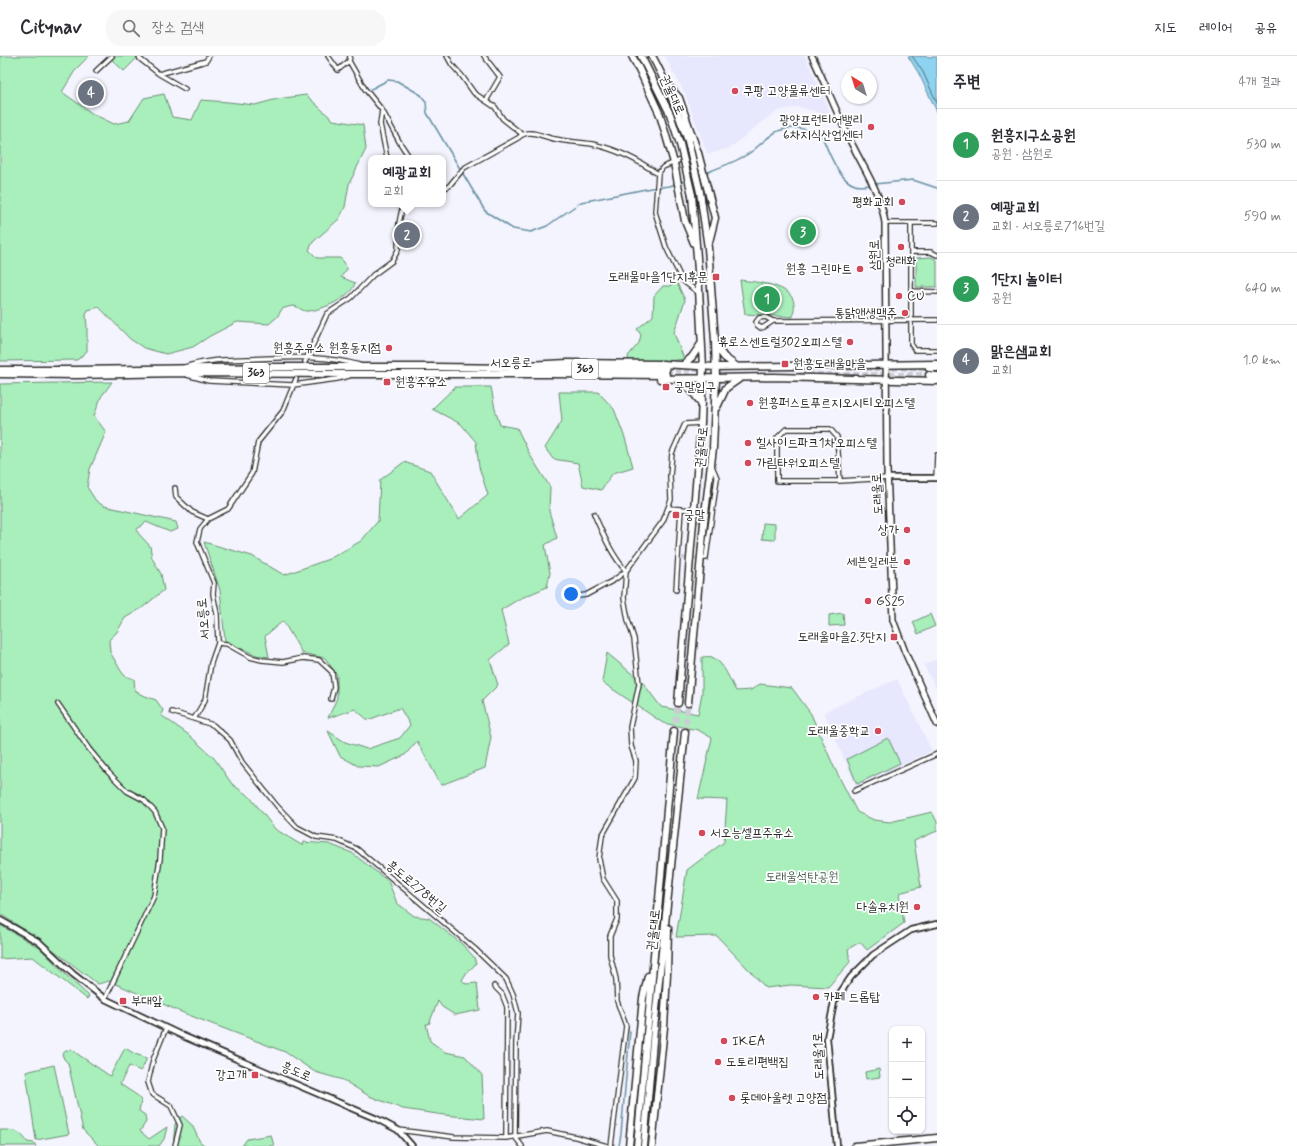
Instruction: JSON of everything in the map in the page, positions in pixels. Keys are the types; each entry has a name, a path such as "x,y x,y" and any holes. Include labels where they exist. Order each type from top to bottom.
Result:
{"main road":[{"path":"632,56 660,115 674,163 685,221 697,248"},
{"name":"권율대로","path":"641,56 670,114 680,144 692,195 700,294 703,367 701,423 678,703"},
{"name":"권율대로","path":"652,56 665,82 688,141 700,192 708,248 716,345 715,412 711,465 704,522 688,703"},
{"name":"삼원로","path":"812,56 884,212 887,321 886,376"},
{"path":"665,82 680,98 698,153 715,218 708,248"},
{"path":"684,364 692,357 701,344"},
{"path":"716,345 726,359 738,366"},
{"path":"505,368 517,365 568,363 684,364 703,367 937,364"},
{"name":"서오릉로","path":"0,370 180,370 366,367 505,368 666,373 356,374 180,370 76,375 0,374"},
{"path":"929,368 937,368"},
{"path":"513,374 532,378 679,380 886,376 937,381"},
{"path":"929,375 937,376"},
{"name":"도래울로","path":"886,376 893,620 902,645 937,724"},
{"path":"715,412 726,388 740,378"},
{"path":"679,380 691,390 702,404"},
{"name":"권율대로","path":"636,1146 674,731"},
{"name":"권율대로","path":"645,1146 645,1130 685,732"},
{"path":"652,1146 668,974 669,938 667,909"},
{"path":"628,1146 643,998 654,943"},
{"path":"645,1146 653,1134"},
{"path":"653,1134 658,1146"},
{"path":"630,1135 636,1146"},
{"path":"855,1146 937,1138"}],"street":[{"path":"96,71 112,56"},
{"path":"139,56 140,59 159,74 185,89"},
{"path":"159,74 206,61 209,56"},
{"path":"328,56 338,70 349,61 350,56"},
{"path":"447,56 452,65 474,93 495,107 503,119 522,134"},
{"path":"484,56 500,77 486,101"},
{"path":"349,61 365,89 382,110 408,155"},
{"path":"382,110 380,124 386,155"},
{"path":"446,188 461,172 518,138 522,134 535,132 555,139 592,144 621,153 642,163 658,174"},
{"path":"698,153 664,167 658,174 655,212 666,247 682,280 700,294"},
{"path":"305,362 327,314 342,306 373,275 392,261 398,250 399,223 402,207"},
{"path":"885,223 937,223"},
{"path":"911,223 911,344 915,350 937,350"},
{"path":"911,252 931,252 937,254"},
{"path":"911,291 937,292"},
{"path":"773,320 937,320"},
{"name":"서오릉로","path":"180,370 203,362 308,356 344,361 366,367"},
{"name":"서오릉로","path":"180,370 209,381 293,385 337,379 356,374"},
{"path":"175,488 176,496 192,512 208,519 228,510 252,473 258,442 283,411 296,379"},
{"path":"571,598 586,595 614,580 626,571 662,521 668,508 671,500 670,476 672,453 685,424 701,423"},
{"path":"840,481 837,437 830,428 786,429 777,438 777,481 840,481 888,478 936,478 937,456"},
{"path":"703,558 706,558 717,478 711,465"},
{"path":"668,508 706,511"},
{"path":"676,590 680,557 681,509"},
{"path":"594,514 609,547 616,559 626,571 624,598 628,620 634,638 639,684 630,727 632,746 636,761 635,778 602,836 599,859 603,879 617,901 616,919 610,936 610,955 616,978 617,1001 626,1026 611,1146"},
{"name":"서오릉로","path":"194,719 206,700 211,663 218,643 217,614 213,594 214,583 197,542 200,528 208,519"},
{"path":"218,643 227,644 250,657 262,660 283,662 303,658 319,660 332,672 334,687 331,699"},
{"path":"58,704 89,749 108,772 128,791 144,800 155,812 162,828 160,859 154,896 105,999"},
{"name":"흥도로278번길","path":"172,712 213,725 230,740 242,762 277,806 297,826 316,837 337,840 357,850 475,949 506,979 513,994 518,1013 516,1043 516,1137"},
{"path":"854,791 937,754"},
{"name":"흥도로","path":"0,920 39,942 73,974 105,999 166,1028 377,1119 398,1130 412,1146"},
{"name":"도래울1로","path":"837,1146 827,1038 834,1002 851,977 873,955 911,930 937,924"},
{"path":"494,986 502,994 507,1007 505,1066 506,1138"},
{"path":"166,1028 153,1060 148,1082 152,1094 171,1106 180,1125 175,1146"},
{"path":"398,1130 454,1137 506,1138 548,1131 607,1146"},
{"path":"516,1137 522,1146"}],"shaded area":[{"name":"쿠팡 고양물류센터","path":"665,56 805,56 828,107 833,123 818,112 799,107 780,110 767,118 730,148 709,154 706,150 685,94"},
{"path":"937,659 937,690 924,665"},
{"name":"도래울중학교","path":"897,679 932,751 856,786 824,712"}],"green space":[{"path":"0,56 89,56 76,69 62,92 93,114 114,124 129,121 144,98 164,94 172,117 192,120 201,100 255,105 277,99 306,95 333,120 363,125 366,149 349,184 345,207 339,219 313,242 309,250 317,258 340,258 344,262 347,269 341,277 355,283 348,294 328,306 314,310 306,311 294,306 282,309 277,317 269,324 237,322 193,347 166,354 144,348 130,339 99,307 88,310 86,315 87,351 77,360 0,361"},
{"path":"116,56 137,56 137,58 124,71 111,59"},
{"path":"931,257 937,260 937,287 916,287 916,258"},
{"path":"740,280 772,285 787,292 792,297 794,304 793,317 745,314"},
{"path":"676,281 685,300 674,333 684,359 633,366 629,361 628,356 639,343 641,335 637,329 653,316 654,296 663,286 670,286"},
{"path":"112,382 101,397 94,416 106,432 90,469 87,487 96,501 104,506 176,522 178,529 170,532 146,522 137,529 138,533 150,546 152,558 161,574 164,590 142,608 125,618 117,632 109,640 110,652 125,676 134,679 135,690 140,694 156,700 163,710 161,715 189,735 214,758 232,784 250,797 275,829 303,846 304,842 329,844 352,853 388,881 397,903 414,916 429,918 462,944 474,957 476,964 467,972 462,980 466,984 477,983 480,1010 455,1015 442,1007 438,1001 429,1024 426,1024 430,1041 445,1052 465,1056 482,1075 484,1119 403,1109 369,1096 343,1080 315,1072 285,1052 186,1014 109,981 98,984 39,939 0,914 0,384"},
{"path":"455,387 491,387 500,425 517,428 530,455 550,487 549,511 557,538 545,545 550,573 547,587 519,599 501,610 509,644 490,660 498,685 482,701 491,737 485,768 441,785 417,741 405,755 379,767 358,766 340,756 328,731 345,742 367,749 400,738 410,725 400,708 368,720 355,709 328,718 337,698 337,675 325,658 302,653 283,621 265,636 269,657 256,655 225,641 220,590 204,542 252,556 284,575 329,559 361,541 378,521 380,480 404,462 430,471 459,519 488,495 479,467 476,442 461,424 432,409"},
{"path":"559,392 598,392 614,409 625,438 633,467 613,473 601,490 583,486 578,463 553,459 545,448 562,421"},
{"path":"763,523 775,524 775,540 762,539"},
{"path":"843,613 844,625 829,626 829,615"},
{"path":"930,614 935,626 918,634 913,622"},
{"name":"도래울석탄공원","path":"607,653 643,683 661,707 698,714 702,693 702,657 712,657 720,663 736,691 751,690 760,684 792,688 811,714 834,767 857,812 874,820 890,822 932,812 937,822 937,831 914,841 921,887 899,893 904,923 867,950 860,942 848,949 850,962 828,987 791,985 766,988 717,936 676,937 687,870 724,842 727,800 698,799 712,738 698,730 663,723 602,682"},
{"path":"888,738 900,763 857,784 847,759"},
{"path":"0,925 40,948 89,996 87,999 33,957 0,959"},
{"path":"125,1048 135,1054 147,1058 141,1071 129,1066 120,1084 138,1096 141,1101 139,1111 145,1115 146,1122 140,1131 149,1139 167,1127 164,1139 159,1146 99,1146 83,1130 68,1063 62,1054 72,1049 110,1076"},
{"path":"54,1065 69,1134 36,1140 26,1072"},
{"path":"879,1069 880,1077 866,1079 865,1072"},
{"path":"182,1116 192,1125 200,1142 206,1146 173,1146 175,1124"},
{"path":"0,1130 9,1130 19,1133 27,1142 34,1143 36,1146 0,1146"},
{"path":"271,1135 274,1146 242,1146 247,1139"}],"water":[{"path":"908,56 937,57 937,112 919,74"}],"waterway":[{"path":"371,89 388,80 397,81 421,95 426,102 427,113 485,211 513,229 531,232 547,226 581,202 675,184"},
{"path":"705,173 746,156 778,131 789,128 800,128 821,134 834,164 849,182 859,186 871,185"},
{"path":"679,183 686,180"},
{"path":"875,184 913,180 937,188"},
{"path":"619,1146 630,1031"}],"tunnel":[{"path":"847,368 929,368"},
{"path":"666,370 707,369"},
{"path":"666,375 690,376"},
{"path":"799,375 929,375"},
{"path":"682,558 703,558"},
{"path":"674,731 678,703"},
{"path":"685,732 688,703"}],"place":[{"name":"쿠팡 고양물류센터","path":"735,91"},
{"name":"맑은샘교회","path":"91,93"},
{"name":"광양프런티어밸리 6차지식산업센터","path":"871,127"},
{"name":"평화교회","path":"902,202"},
{"name":"1단지 놀이터","path":"803,232"},
{"name":"예광교회","path":"407,235"},
{"name":"청래화","path":"901,247"},
{"name":"원흥 그린마트","path":"860,269"},
{"name":"도래물마을1단지후문","path":"716,277"},
{"name":"CU","path":"899,296"},
{"name":"원흥지구소공원","path":"767,299"},
{"name":"통닭앤생맥주","path":"905,313"},
{"name":"휴로스센트럴302오피스텔","path":"850,342"},
{"name":"원흥주유소 원흥동지점","path":"389,348"},
{"name":"원흥도래울마을","path":"785,364"},
{"name":"원흥주유소","path":"387,382"},
{"name":"궁말입구","path":"666,387"},
{"name":"원흥퍼스트푸르지오시티오피스텔","path":"750,403"},
{"name":"힐사이드파크1차오피스텔","path":"748,443"},
{"name":"가림타워오피스텔","path":"748,463"},
{"name":"궁말","path":"676,515"},
{"name":"상가","path":"907,530"},
{"name":"세븐일레븐","path":"907,562"},
{"name":"GS25","path":"868,601"},
{"name":"도래울마을2.3단지","path":"894,637"},
{"name":"도래울중학교","path":"878,731"},
{"name":"서오능셀프주유소","path":"702,833"},
{"name":"다솔유치원","path":"917,907"},
{"name":"카페 드롭탑","path":"816,997"},
{"name":"부대앞","path":"123,1001"},
{"name":"IKEA","path":"724,1041"},
{"name":"도토리편백집","path":"718,1062"},
{"name":"강고개","path":"255,1075"},
{"name":"롯데아울렛 고양점","path":"732,1098"}]}
